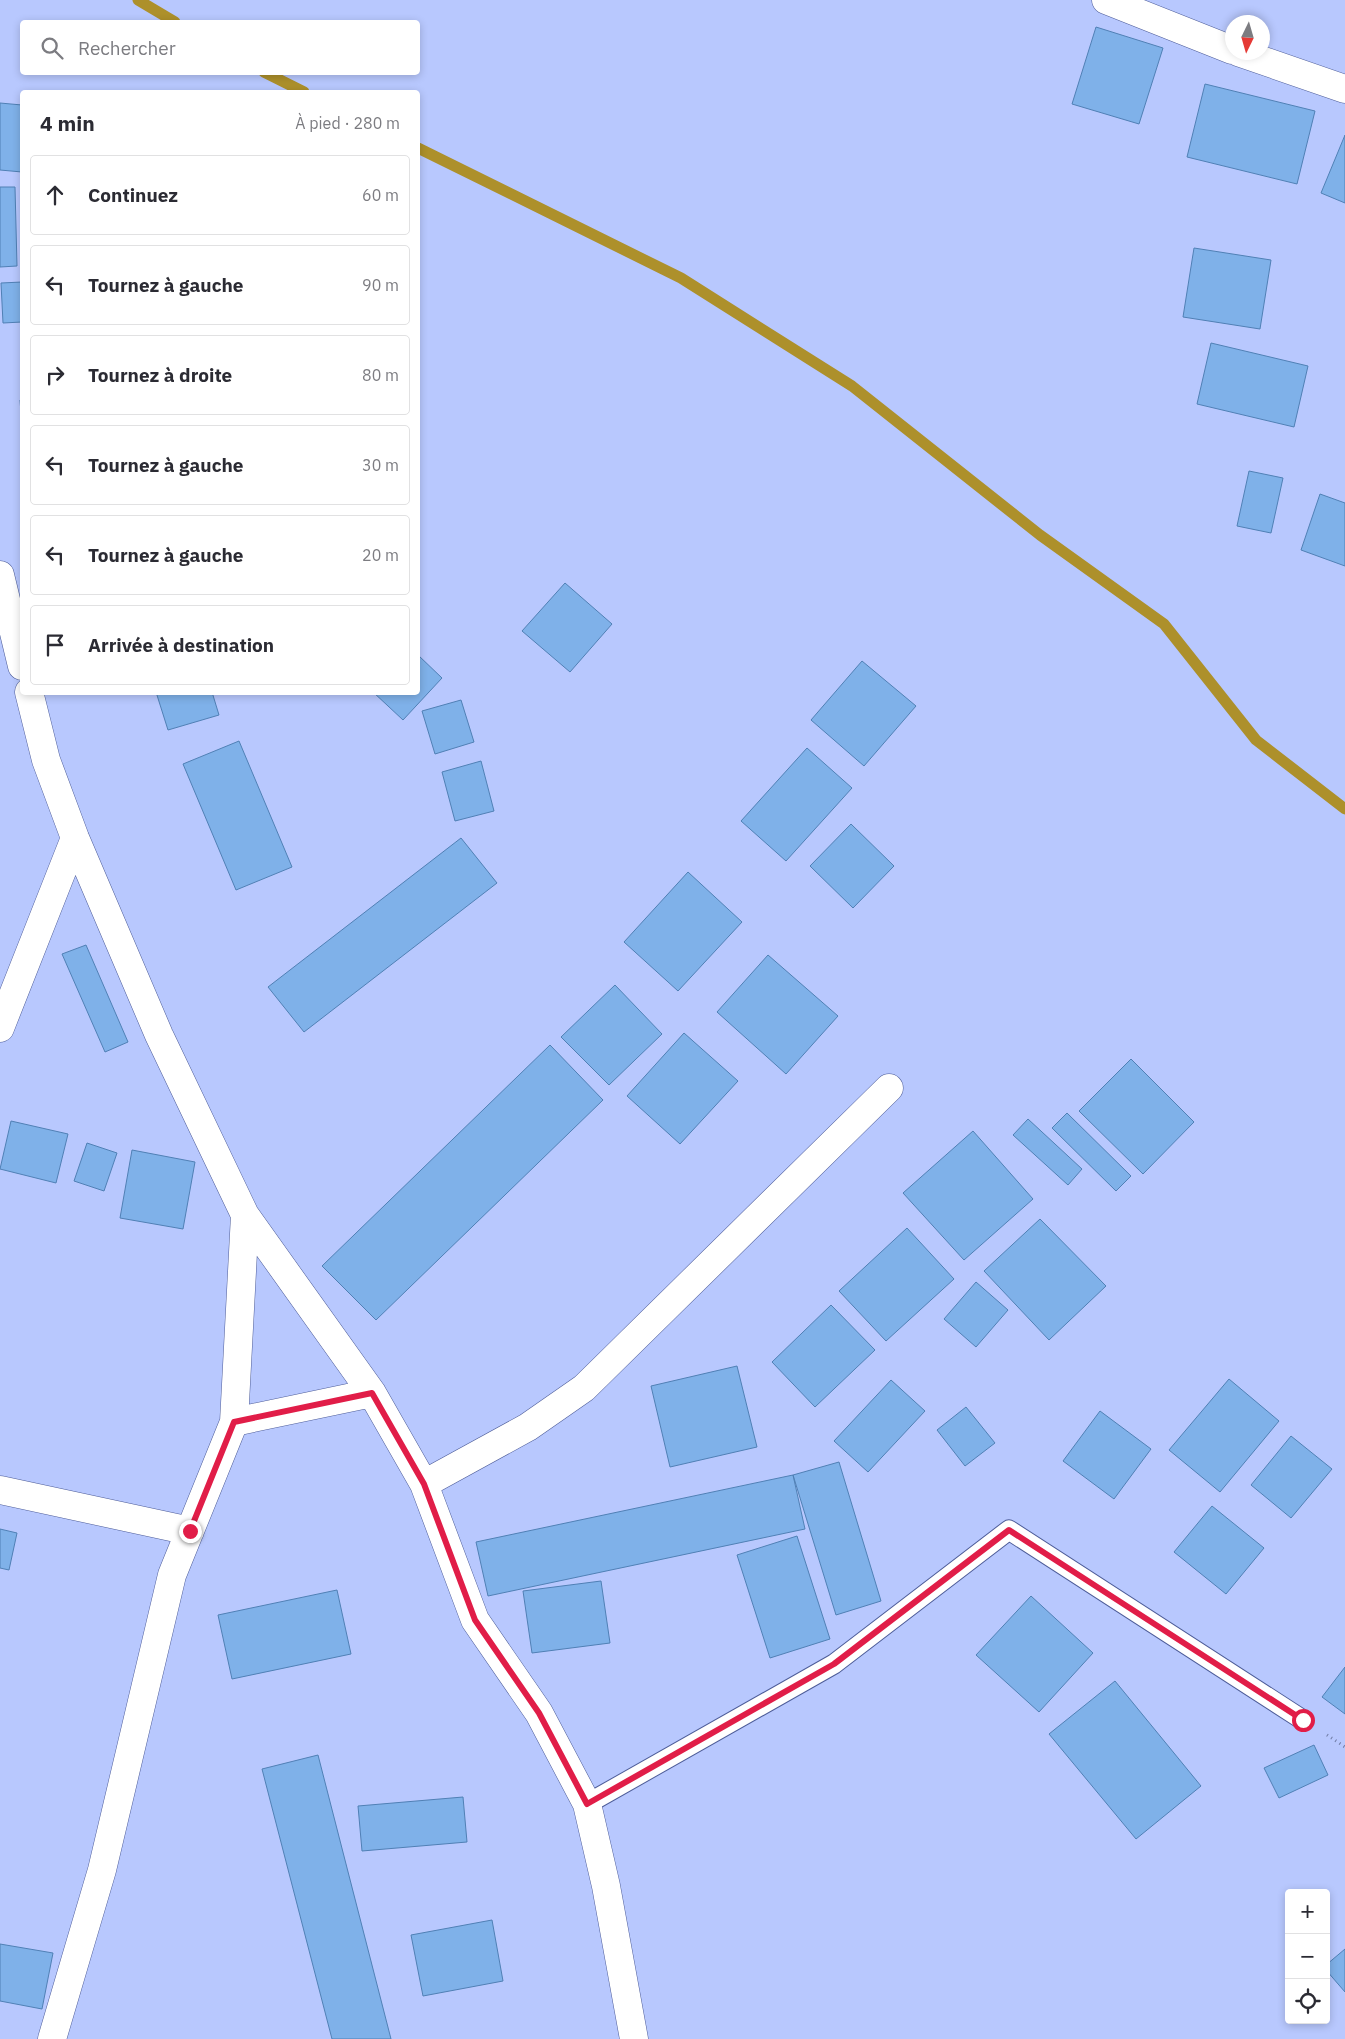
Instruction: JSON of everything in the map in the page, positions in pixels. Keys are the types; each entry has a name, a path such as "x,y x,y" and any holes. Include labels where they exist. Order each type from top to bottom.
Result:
{"street":[{"path":"1106,0 1225,47"},
{"path":"1261,60 1345,89"},
{"path":"0,575 20,658"},
{"path":"30,695 46,760 75,838 160,1035 245,1215 372,1393 424,1484 475,1620 539,1713 587,1804 606,1886 634,2039"},
{"path":"0,1028 75,838"},
{"path":"424,1484 528,1427 584,1388 889,1088"},
{"path":"52,2039 102,1870 172,1575 234,1422 245,1215"},
{"path":"234,1422 372,1393"},
{"path":"0,1490 190,1531"}],"lane":[{"path":"587,1804 834,1664 1009,1530 1303,1720"}],"building":[{"path":"1096,27 1163,48 1139,124 1072,104"},
{"path":"1205,84 1315,111 1297,184 1187,157"},
{"path":"0,103 20,105 20,172 0,170"},
{"path":"1345,135 1345,203 1321,193"},
{"path":"0,187 15,187 17,266 0,267"},
{"path":"1194,248 1271,260 1260,329 1183,317"},
{"path":"20,282 20,322 3,323 1,283"},
{"path":"1211,343 1308,366 1294,427 1197,404"},
{"path":"1249,471 1283,478 1271,533 1237,526"},
{"path":"1320,494 1345,503 1345,566 1301,550"},
{"path":"565,583 612,624 570,672 522,631"},
{"path":"420,657 442,678 403,720 376,695 420,695"},
{"path":"862,661 916,706 864,766 811,720"},
{"path":"157,695 213,695 219,715 168,730"},
{"path":"461,700 474,742 435,754 422,711"},
{"path":"239,741 292,867 236,890 183,764"},
{"path":"807,748 852,788 786,861 741,821"},
{"path":"481,761 494,811 455,821 442,772"},
{"path":"851,824 894,866 853,908 810,866"},
{"path":"461,838 497,883 304,1032 268,987"},
{"path":"688,872 742,922 678,991 624,942"},
{"path":"86,945 128,1042 105,1052 62,954"},
{"path":"768,955 838,1016 786,1074 717,1012"},
{"path":"615,985 662,1034 609,1085 561,1037"},
{"path":"684,1033 738,1081 680,1144 627,1096"},
{"path":"550,1045 603,1100 376,1320 322,1266"},
{"path":"1131,1059 1194,1122 1143,1174 1079,1111"},
{"path":"1067,1113 1131,1176 1116,1191 1052,1128"},
{"path":"1028,1119 1082,1169 1068,1185 1013,1135"},
{"path":"11,1121 68,1134 56,1183 0,1169"},
{"path":"973,1131 1033,1199 964,1260 903,1193"},
{"path":"87,1143 117,1153 104,1191 74,1181"},
{"path":"132,1150 195,1162 183,1229 120,1218"},
{"path":"1040,1219 1106,1286 1049,1340 984,1271"},
{"path":"907,1228 954,1279 886,1341 839,1291"},
{"path":"976,1282 1008,1310 976,1347 944,1319"},
{"path":"831,1305 875,1350 815,1407 772,1362"},
{"path":"737,1366 757,1447 670,1467 651,1386"},
{"path":"1229,1379 1279,1421 1220,1492 1169,1450"},
{"path":"891,1380 925,1411 868,1472 834,1441"},
{"path":"966,1407 995,1443 965,1466 937,1430"},
{"path":"1100,1411 1151,1449 1114,1499 1063,1461"},
{"path":"1291,1436 1332,1469 1291,1518 1251,1485"},
{"path":"839,1462 881,1601 836,1615 793,1475"},
{"path":"793,1475 805,1529 488,1596 476,1542"},
{"path":"1212,1506 1264,1548 1226,1594 1174,1552"},
{"path":"0,1529 17,1533 9,1570 0,1568"},
{"path":"797,1536 830,1639 770,1658 737,1555"},
{"path":"601,1581 610,1643 532,1653 523,1591"},
{"path":"337,1590 351,1654 232,1679 218,1615"},
{"path":"1031,1596 1093,1653 1039,1712 976,1655"},
{"path":"1345,1667 1345,1714 1322,1697"},
{"path":"1115,1681 1201,1786 1136,1839 1049,1734"},
{"path":"1314,1745 1328,1775 1279,1798 1264,1768"},
{"path":"318,1755 391,2039 332,2039 262,1769"},
{"path":"463,1797 467,1842 362,1851 358,1806"},
{"path":"492,1920 503,1981 423,1996 411,1935"},
{"path":"0,1944 53,1953 42,2009 0,2001"},
{"path":"1345,1949 1345,1992 1330,1975 1330,1962"}],"waterway":[{"path":"138,0 172,20"},
{"path":"270,75 300,90"},
{"path":"420,149 681,278 852,386 1040,535 1164,624 1256,740 1345,809"}],"route":[{"path":"190,1531 234,1422 372,1393 424,1484 475,1620 539,1713 587,1804 834,1664 1009,1530 1303,1720"}]}
